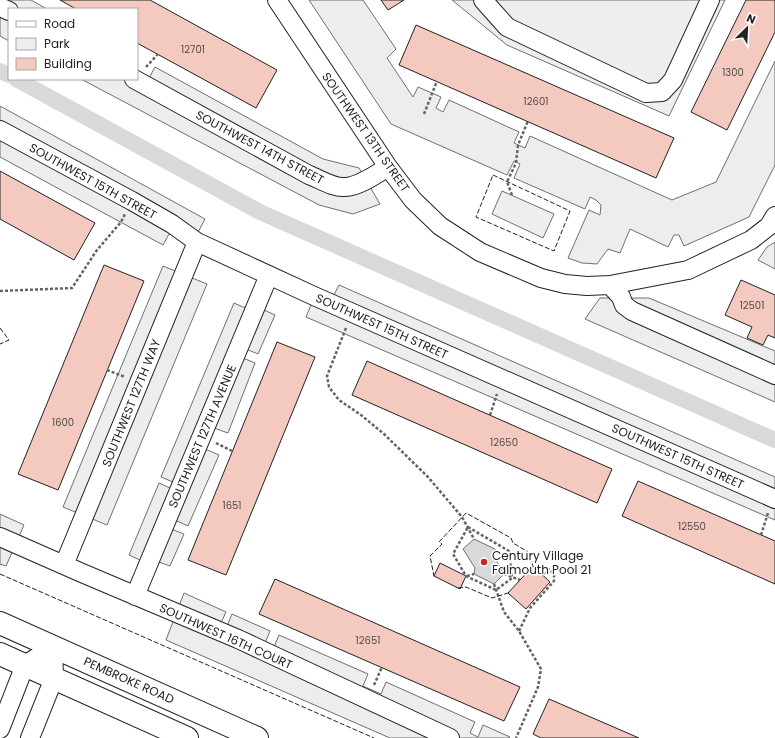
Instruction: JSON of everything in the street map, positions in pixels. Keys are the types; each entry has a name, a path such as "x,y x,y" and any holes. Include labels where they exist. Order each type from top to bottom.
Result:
{"main road":[{"name":"PEMBROKE ROAD","path":"0,623 258,738"},
{"path":"0,654 187,738"}],"street":[{"name":"SOUTHWEST 13TH STREET","path":"277,0 388,167 413,200 440,226 480,252 541,278 564,284 587,286 610,285 688,270 751,240 769,226 775,216"},
{"path":"483,0 507,27 646,93 662,92 673,80 710,0"},
{"name":"SOUTHWEST 14TH STREET","path":"136,80 310,175 330,184 344,188 355,186 388,167"},
{"name":"SOUTHWEST 15TH STREET","path":"0,130 132,201 172,224 197,242 353,313 774,498"},
{"name":"SOUTHWEST 127TH WAY","path":"64,565 197,242"},
{"name":"SOUTHWEST 127TH AVENUE","path":"135,596 269,275"},
{"path":"610,285 621,297 624,305 632,311 775,375"},
{"name":"SOUTHWEST 16TH COURT","path":"0,537 238,639 450,738"},
{"path":"0,729 25,665 53,647"},
{"path":"30,738 54,678 53,647"}],"path":[{"path":"424,114 437,81"},
{"path":"512,195 507,182 516,163 518,145 528,121"},
{"path":"0,291 72,288 97,250 121,222 132,201"},
{"path":"353,313 327,376 329,387 339,400 361,415 384,434 428,477 462,517 474,539"},
{"path":"490,415 502,379"},
{"path":"761,536 774,498"},
{"path":"468,527 453,554 466,576 496,590"},
{"path":"468,527 509,551 512,578"},
{"path":"519,631 530,608 554,581 554,574 549,569 542,575"},
{"path":"466,576 474,574"},
{"path":"504,574 520,580"},
{"path":"496,590 512,578"},
{"path":"494,584 504,612 519,631 542,669 538,687 516,738"},
{"path":"372,690 382,667"}],"green space":[{"path":"452,0 725,0 669,116 507,45"},
{"path":"502,191 554,214 543,238 492,214"}],"shaded area":[{"path":"0,0 31,0 45,8 8,8 8,40 0,36"},
{"path":"309,0 363,0 396,49 387,58 413,97 418,87 441,97 436,108 443,112 449,100 519,132 514,143 525,148 530,136 672,200 716,182 775,61 775,165 749,217 684,246 679,235 674,235 668,247 630,229 620,253 608,249 597,264 582,263 568,258 589,210 600,215 601,205 596,200 590,197 585,209 514,178 520,164 514,161 507,175 391,124"},
{"path":"155,67 323,159 359,168 380,204 353,214 319,205 83,80 148,80"},
{"path":"0,106 205,219 194,240 169,234 163,245 0,157"},
{"path":"775,242 775,269 758,260 767,247"},
{"path":"163,266 207,284 107,525 63,507"},
{"path":"339,285 775,477 775,520 306,317 318,288 334,295"},
{"path":"600,298 649,298 775,351 775,402 585,319"},
{"path":"234,303 243,307 264,310 275,315 258,354 246,349 243,358 255,363 228,433 214,428 205,449 219,455 188,526 175,520 171,529 184,534 170,566 159,562 140,560 129,555 159,483 170,488 173,482 161,477"},
{"path":"0,514 24,525 6,566 0,564"},
{"name":"Century Village Falmouth Pool 21","path":"474,539 495,549 494,556 504,574 494,584 474,574 475,568 463,549"},
{"path":"184,593 226,612 221,623 227,626 232,614 270,631 265,643 274,647 279,635 368,674 363,686 381,694 386,682 475,722 470,733 478,737 483,725 510,737 390,738 166,640"}],"building":[{"path":"60,0 150,0 277,70 256,108 138,44 138,8 74,8"},
{"path":"381,0 404,0 388,10"},
{"path":"746,0 775,0 775,32 727,130 691,112"},
{"path":"416,25 674,138 656,178 399,65"},
{"path":"0,171 95,223 74,260 0,219"},
{"path":"104,265 144,281 58,490 18,474"},
{"path":"741,280 775,295 775,338 768,335 763,345 747,338 752,327 725,315"},
{"path":"277,342 315,357 226,575 188,560"},
{"path":"367,361 612,469 597,503 352,395"},
{"path":"638,481 775,541 775,584 622,516"},
{"path":"440,563 466,576 460,589 434,576"},
{"path":"533,566 550,582 526,609 508,593"},
{"path":"275,579 520,687 504,721 259,614"},
{"path":"549,699 639,738 541,738 533,734"}],"waterway":[{"path":"0,71 8,75"},
{"path":"18,80 260,212 775,440"}],"fence":[{"path":"493,175 570,211 554,251 476,217 493,175"},
{"path":"0,328 9,340 0,344"},
{"path":"435,576 430,556 442,544 439,542 466,513 511,538 513,543 528,552 533,566"},
{"path":"0,574 374,738"},
{"path":"458,588 466,587 492,598 508,593"}],"place":[{"name":"Century Village Falmouth Pool 21","path":"484,562"}]}
